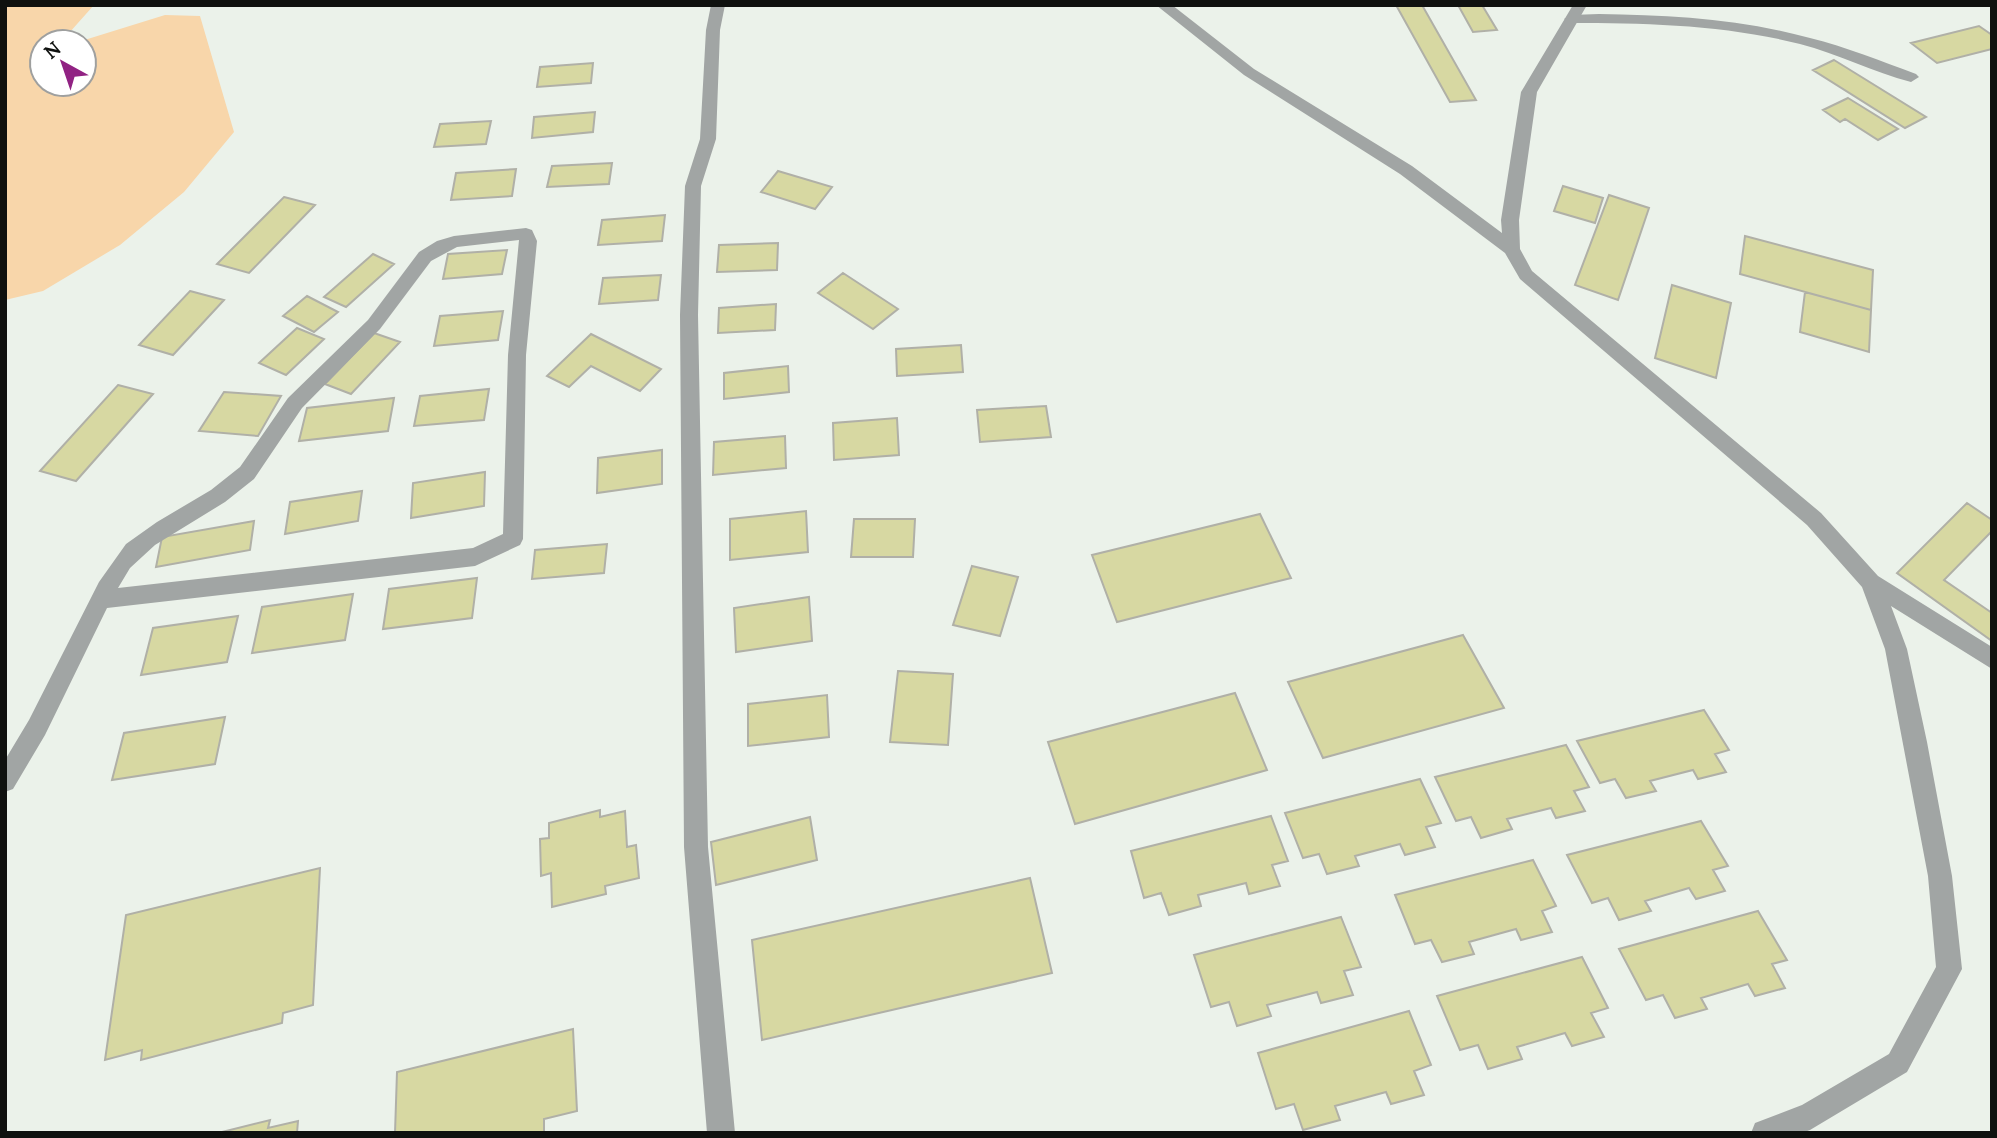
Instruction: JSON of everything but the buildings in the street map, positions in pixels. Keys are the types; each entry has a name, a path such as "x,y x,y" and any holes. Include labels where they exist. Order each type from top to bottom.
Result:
{"street":[{"path":"718,5 713,30 708,139 693,186 689,315 696,847 721,1133"},
{"path":"1163,5 1249,72 1406,170 1511,249 1526,275 1814,519 1871,582 1992,659"},
{"path":"1511,249 1510,220 1530,92 1576,12 1737,26 1792,38 1911,77"},
{"path":"5,781 23,755 103,599 124,560 144,542 204,505 247,474 295,403 383,314 412,271 434,250 470,238 526,234 528,241 517,355 513,539 475,557 103,599"},
{"path":"1765,1133 1810,1116 1898,1063 1949,969 1940,876 1916,742 1896,649 1871,582"}],"shaded area":[{"path":"5,5 94,5 73,28 28,28 28,98 98,98 98,36 165,15 200,16 234,132 184,192 120,245 43,291 5,300"}]}
